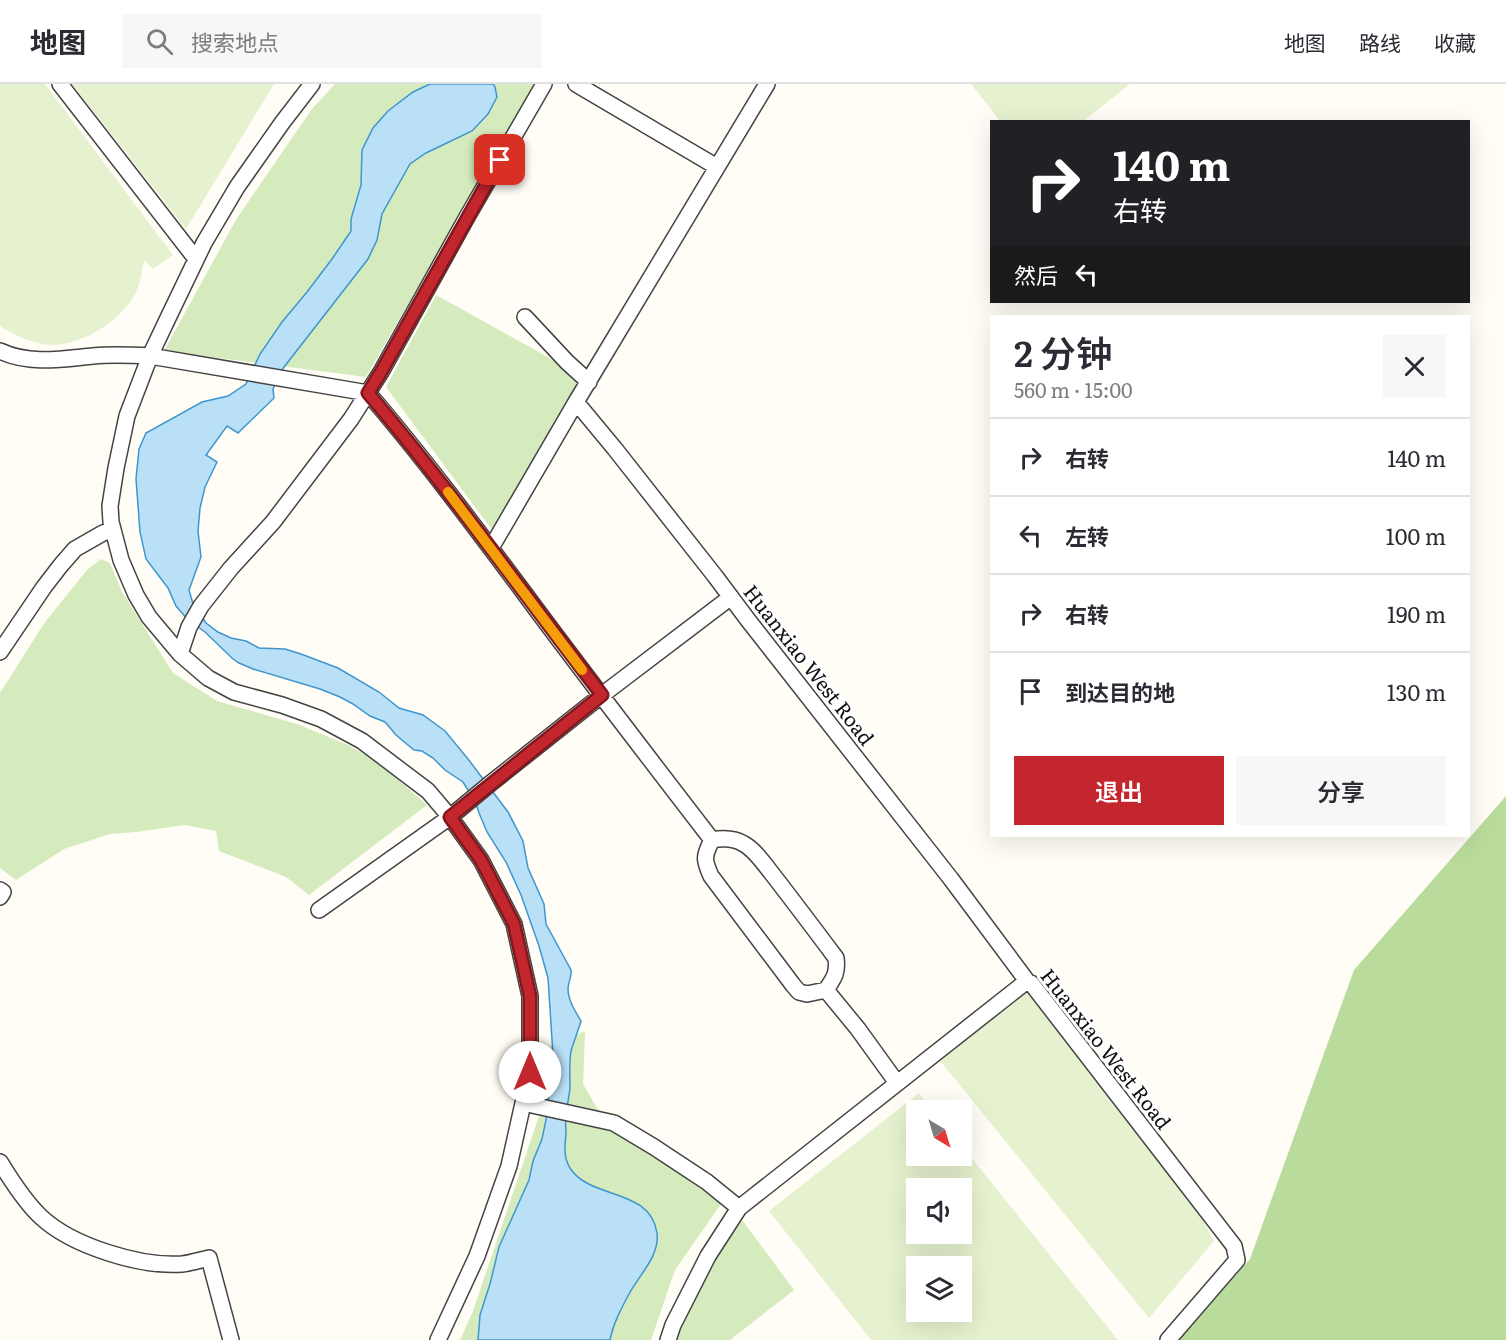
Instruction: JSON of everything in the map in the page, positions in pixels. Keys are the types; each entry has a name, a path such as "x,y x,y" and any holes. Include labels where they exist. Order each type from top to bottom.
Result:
{"street":[{"path":"60,84 196,259"},
{"path":"312,84 237,187 196,259 150,356 128,416 110,506 121,560 136,595 149,617 180,654 208,678 234,692 282,705 321,719 362,741 428,791 481,860 514,924 530,996 530,1072 509,1166 477,1256 438,1340"},
{"path":"180,654 189,627 201,606 231,568 273,522 351,420 381,372 544,84"},
{"path":"576,84 717,167"},
{"path":"491,548 767,84"},
{"path":"525,317 589,382"},
{"path":"0,351 9,355 43,361 114,355 150,356 368,393 491,548 712,840"},
{"name":"Huanxiao West Road","path":"576,402 951,879 1027,981 1031,983 1234,1246 1236,1260 1168,1340"},
{"path":"0,652 61,564 75,549 113,529"},
{"path":"319,910 450,817 602,695 731,597"},
{"path":"724,838 745,844 764,863 796,905 836,958 837,968 826,990 807,994 799,992 711,876 705,861 707,849 712,840 724,838"},
{"path":"0,890 3,892 0,897"},
{"path":"668,1340 673,1325 708,1256 739,1208 1027,981"},
{"path":"826,990 897,1083"},
{"path":"523,1103 614,1123 707,1182 739,1208"},
{"path":"0,1162 41,1217 64,1234 94,1248 125,1258 155,1263 183,1264 209,1258 231,1340"}],"green space":[{"path":"0,84 45,84 173,255 153,269 144,260 138,288 124,310 90,335 64,344 38,343 0,326"},
{"path":"72,84 274,84 186,229"},
{"path":"335,84 535,84 366,377 164,351 237,218 312,109"},
{"path":"971,84 1130,84 1084,120 999,120"},
{"path":"436,295 582,376 493,531 386,387"},
{"path":"101,559 110,563 122,592 173,673 217,701 297,724 348,745 378,762 427,805 309,895 286,877 219,851 216,831 185,825 110,834 64,849 16,880 0,868 0,693 45,622 87,570"},
{"path":"1506,796 1506,1340 1179,1340 1250,1259 1354,970"},
{"path":"1020,983 1202,1218 1214,1241 1149,1318 972,1100 933,1052"},
{"path":"585,1031 583,1084 597,1108 638,1144 721,1204 675,1270 651,1340 460,1340 473,1311 539,1116 547,1073 547,1048"},
{"path":"919,1093 925,1100 910,1100"},
{"path":"906,1103 906,1166 972,1166 972,1158 1118,1340 871,1340 769,1211"},
{"path":"737,1213 794,1290 730,1340 668,1340"}],"water":[{"path":"430,84 493,84 497,97 488,114 472,131 426,153 410,164 382,214 377,240 368,259 281,371 273,389 274,398 238,433 227,426 206,455 217,462 205,487 200,508 198,531 201,557 189,590 193,604 206,623 218,632 259,648 285,649 338,668 379,692 399,708 423,715 445,731 508,812 523,841 528,868 544,904 546,924 571,970 568,993 581,1021 570,1056 565,1146 568,1164 579,1178 643,1208 652,1218 657,1233 652,1257 623,1305 610,1340 478,1340 480,1315 499,1247 529,1180 533,1161 542,1139 553,1055 548,978 539,946 521,895 506,862 487,832 475,801 463,782 445,770 433,758 422,751 414,750 385,722 370,716 340,697 253,669 233,659 205,632 188,620 176,606 168,588 146,559 140,532 136,479 139,449 146,433 202,402 228,396 246,384 260,354 351,231 351,219 361,185 362,150 373,128 388,111 413,92"}],"slow traffic":[{"path":"448,492 582,670"}],"route":[{"path":"500,160 368,393 474,526 602,695 450,817 481,860 514,924 530,996 530,1072"}]}
